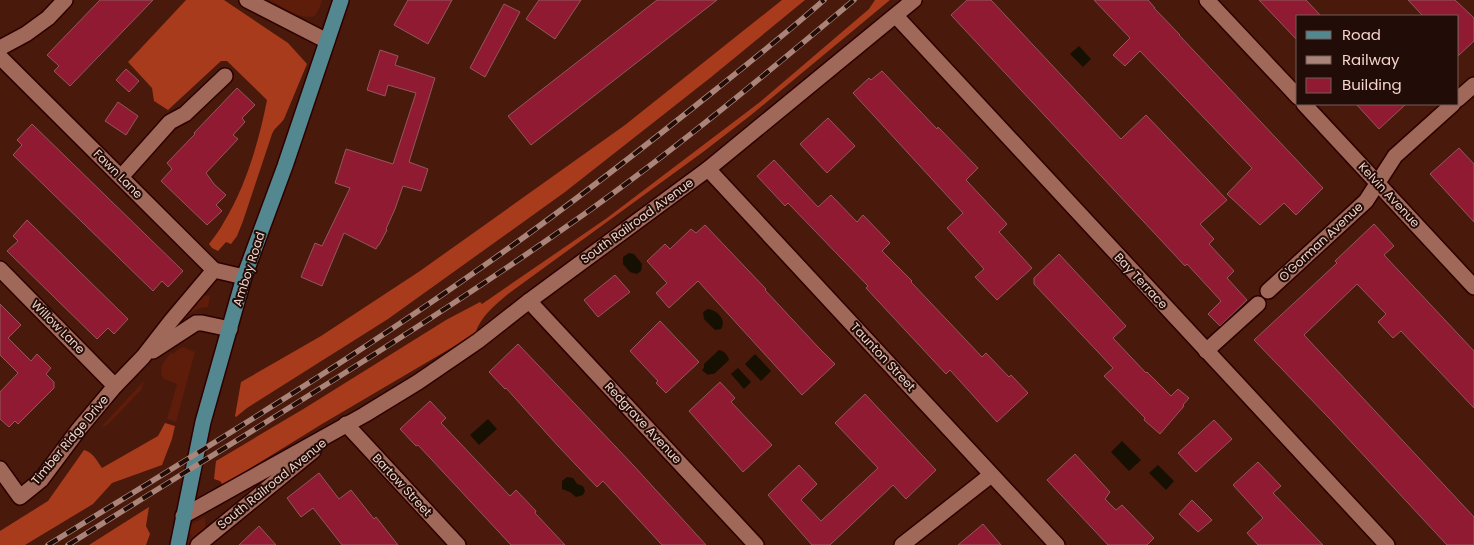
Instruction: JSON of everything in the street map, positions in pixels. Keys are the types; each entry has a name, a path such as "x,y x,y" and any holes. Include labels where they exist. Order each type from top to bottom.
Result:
{"main road":[{"name":"Amboy Road","path":"178,545 203,422 244,277 285,166 341,0"}],"street":[{"path":"0,48 26,34 48,18 65,0"},
{"path":"247,0 327,41"},
{"name":"South Railroad Avenue","path":"183,516 418,382 478,341 708,169 914,0"},
{"path":"1207,0 1296,96"},
{"name":"Bay Terrace","path":"896,16 1387,545"},
{"name":"Fawn Lane","path":"0,57 214,270"},
{"path":"121,177 170,122 185,114 225,76"},
{"path":"1459,98 1474,85"},
{"name":"Kelvin Avenue","path":"1305,105 1474,287"},
{"name":"O'Gorman Avenue","path":"1268,291 1366,200 1395,156 1452,105"},
{"name":"Taunton Street","path":"708,169 1057,545"},
{"name":"Willow Lane","path":"0,270 116,386"},
{"path":"214,270 244,277"},
{"name":"Timber Ridge Drive","path":"0,469 20,497 41,480 79,428 143,357 170,321 214,270"},
{"name":"Redgrave Avenue","path":"529,301 756,545"},
{"path":"1206,351 1258,304"},
{"name":"Timber Ridge Drive","path":"143,357 196,324 202,323 230,329"},
{"name":"South Railroad Avenue","path":"198,545 346,424"},
{"name":"Bartow Street","path":"346,424 458,545"},
{"path":"902,545 991,475"}],"shaded area":[{"path":"186,0 224,0 288,43 307,64 284,119 272,134 237,236 231,244 226,242 218,251 209,244 221,228 239,194 256,147 267,100 227,61 221,61 168,110 154,101 152,88 128,62"},
{"path":"269,0 322,0 315,16 310,17 298,15"},
{"path":"782,0 805,0 710,78 565,192 388,319 235,416 241,382 321,336 420,271 625,125"},
{"path":"875,0 890,0 751,115 703,152 508,294 484,317 475,334 223,485 220,481 214,479 216,461 446,320 480,302 482,304 607,218 760,102 869,9"},
{"path":"1079,46 1091,59 1083,67 1070,54"},
{"path":"629,253 634,254 642,264 641,271 637,274 630,272 623,264 623,257"},
{"path":"210,295 208,307 192,312 171,330 199,300 204,296"},
{"path":"708,309 715,311 722,319 723,326 721,329 715,330 704,319 703,312"},
{"path":"183,347 195,352 176,422 167,419 177,384 164,379 161,369 171,353 173,354"},
{"path":"719,350 728,356 729,360 714,374 708,375 702,370 704,364"},
{"path":"755,354 771,371 761,381 745,364"},
{"path":"738,368 751,382 744,389 731,374"},
{"path":"144,381 141,390 107,425 101,427"},
{"path":"488,419 497,429 479,445 470,435"},
{"path":"165,423 175,426 162,465 112,483 93,504 25,545 0,545 0,531 48,501 84,450 93,455 102,468 158,436"},
{"path":"1122,441 1141,460 1129,471 1111,452"},
{"path":"1158,465 1174,481 1166,490 1149,473"},
{"path":"567,477 573,478 577,484 583,486 585,491 583,495 576,497 562,489 562,481"},
{"path":"149,507 146,526 150,534 146,545 89,545"},
{"path":"205,517 205,530 191,543 186,543 185,539 190,540 192,535 188,533 192,524"}],"building":[{"path":"100,0 153,0 70,86 54,71 59,66 47,55"},
{"path":"408,0 452,0 428,44 394,25"},
{"path":"539,0 581,0 555,39 526,19"},
{"path":"657,0 717,0 531,145 508,116"},
{"path":"967,0 991,0 1121,139 1146,115 1227,200 1200,224 1214,239 1209,244 1234,271 1227,278 1247,300 1220,326 1208,314 1221,301 1187,264 1185,266 951,15"},
{"path":"1094,0 1148,0 1323,188 1296,215 1284,203 1260,225 1227,194 1252,168 1140,51 1125,66 1113,55 1130,38"},
{"path":"1259,0 1306,0 1320,15 1296,15 1296,39"},
{"path":"1408,0 1455,0 1474,18 1474,41 1459,55 1459,15 1422,15"},
{"path":"504,4 520,12 485,77 470,68"},
{"path":"380,50 398,56 395,65 435,78 409,162 428,169 421,191 403,186 387,230 376,249 344,233 322,286 301,277 315,243 322,246 350,188 335,183 346,149 393,164 416,93 388,85 385,96 367,90"},
{"path":"126,69 139,81 129,92 116,80"},
{"path":"882,71 937,129 938,127 978,168 966,180 1007,224 999,232 1032,268 997,300 975,277 984,269 947,228 963,213 853,93 869,78 871,80"},
{"path":"237,88 255,105 242,118 245,122 233,135 238,139 206,173 226,195 216,205 222,211 207,225 161,181 172,169 167,163"},
{"path":"118,102 138,116 126,135 105,121"},
{"path":"1357,105 1405,105 1379,129"},
{"path":"828,118 855,146 827,173 800,144"},
{"path":"32,124 183,271 168,287 162,281 153,291 13,155 22,145 17,140"},
{"path":"1459,148 1474,164 1474,222 1430,174"},
{"path":"774,160 818,207 831,195 857,222 863,215 890,243 882,251 982,357 986,353 1009,377 1011,375 1028,393 997,422 950,370 946,374 866,288 868,286 788,203 785,206 757,176"},
{"path":"27,220 128,319 114,334 108,328 97,339 7,251 18,241 13,236"},
{"path":"1374,224 1394,246 1384,255 1474,351 1474,408 1401,331 1393,338 1378,322 1386,314 1357,284 1304,335 1474,517 1474,545 1447,545 1254,340 1337,263 1335,261"},
{"path":"705,225 835,364 802,395 698,281 669,308 656,293 667,283 647,261 665,244 670,249 691,229 696,233"},
{"path":"1059,254 1126,326 1113,338 1171,396 1178,389 1189,398 1160,434 1144,420 1145,418 1104,376 1113,368 1034,284 1034,278"},
{"path":"615,275 630,292 598,317 584,300"},
{"path":"0,304 21,325 8,338 31,361 37,354 51,368 46,374 54,382 54,388 18,424 15,421 9,427 0,419 0,392 18,373 0,355"},
{"path":"660,321 699,362 666,393 656,383 658,381 630,351"},
{"path":"518,344 706,545 662,545 603,481 597,487 558,446 506,388 489,372"},
{"path":"720,382 735,398 731,402 772,445 743,472 689,411"},
{"path":"865,394 936,470 906,499 893,485 830,545 812,545 768,495 799,465 817,484 801,500 821,521 878,468 835,423"},
{"path":"430,401 446,418 441,423 510,496 516,490 565,545 511,545 418,445 416,446 400,429"},
{"path":"1214,420 1232,439 1196,472 1178,453"},
{"path":"1075,454 1110,492 1105,499 1116,510 1122,505 1154,538 1147,545 1108,545 1047,480"},
{"path":"1258,462 1281,486 1273,493 1323,545 1258,545 1247,533 1263,518 1233,485"},
{"path":"319,473 339,499 351,490 398,545 342,545 313,508 301,517 287,498"},
{"path":"1192,500 1212,520 1198,532 1179,514"},
{"path":"983,524 1001,545 958,545"},
{"path":"259,526 276,545 239,545"}],"railway":[{"path":"48,545 322,375 482,267 628,159 797,24 824,0"},
{"path":"68,545 380,351 563,229 675,147 854,0"}]}
